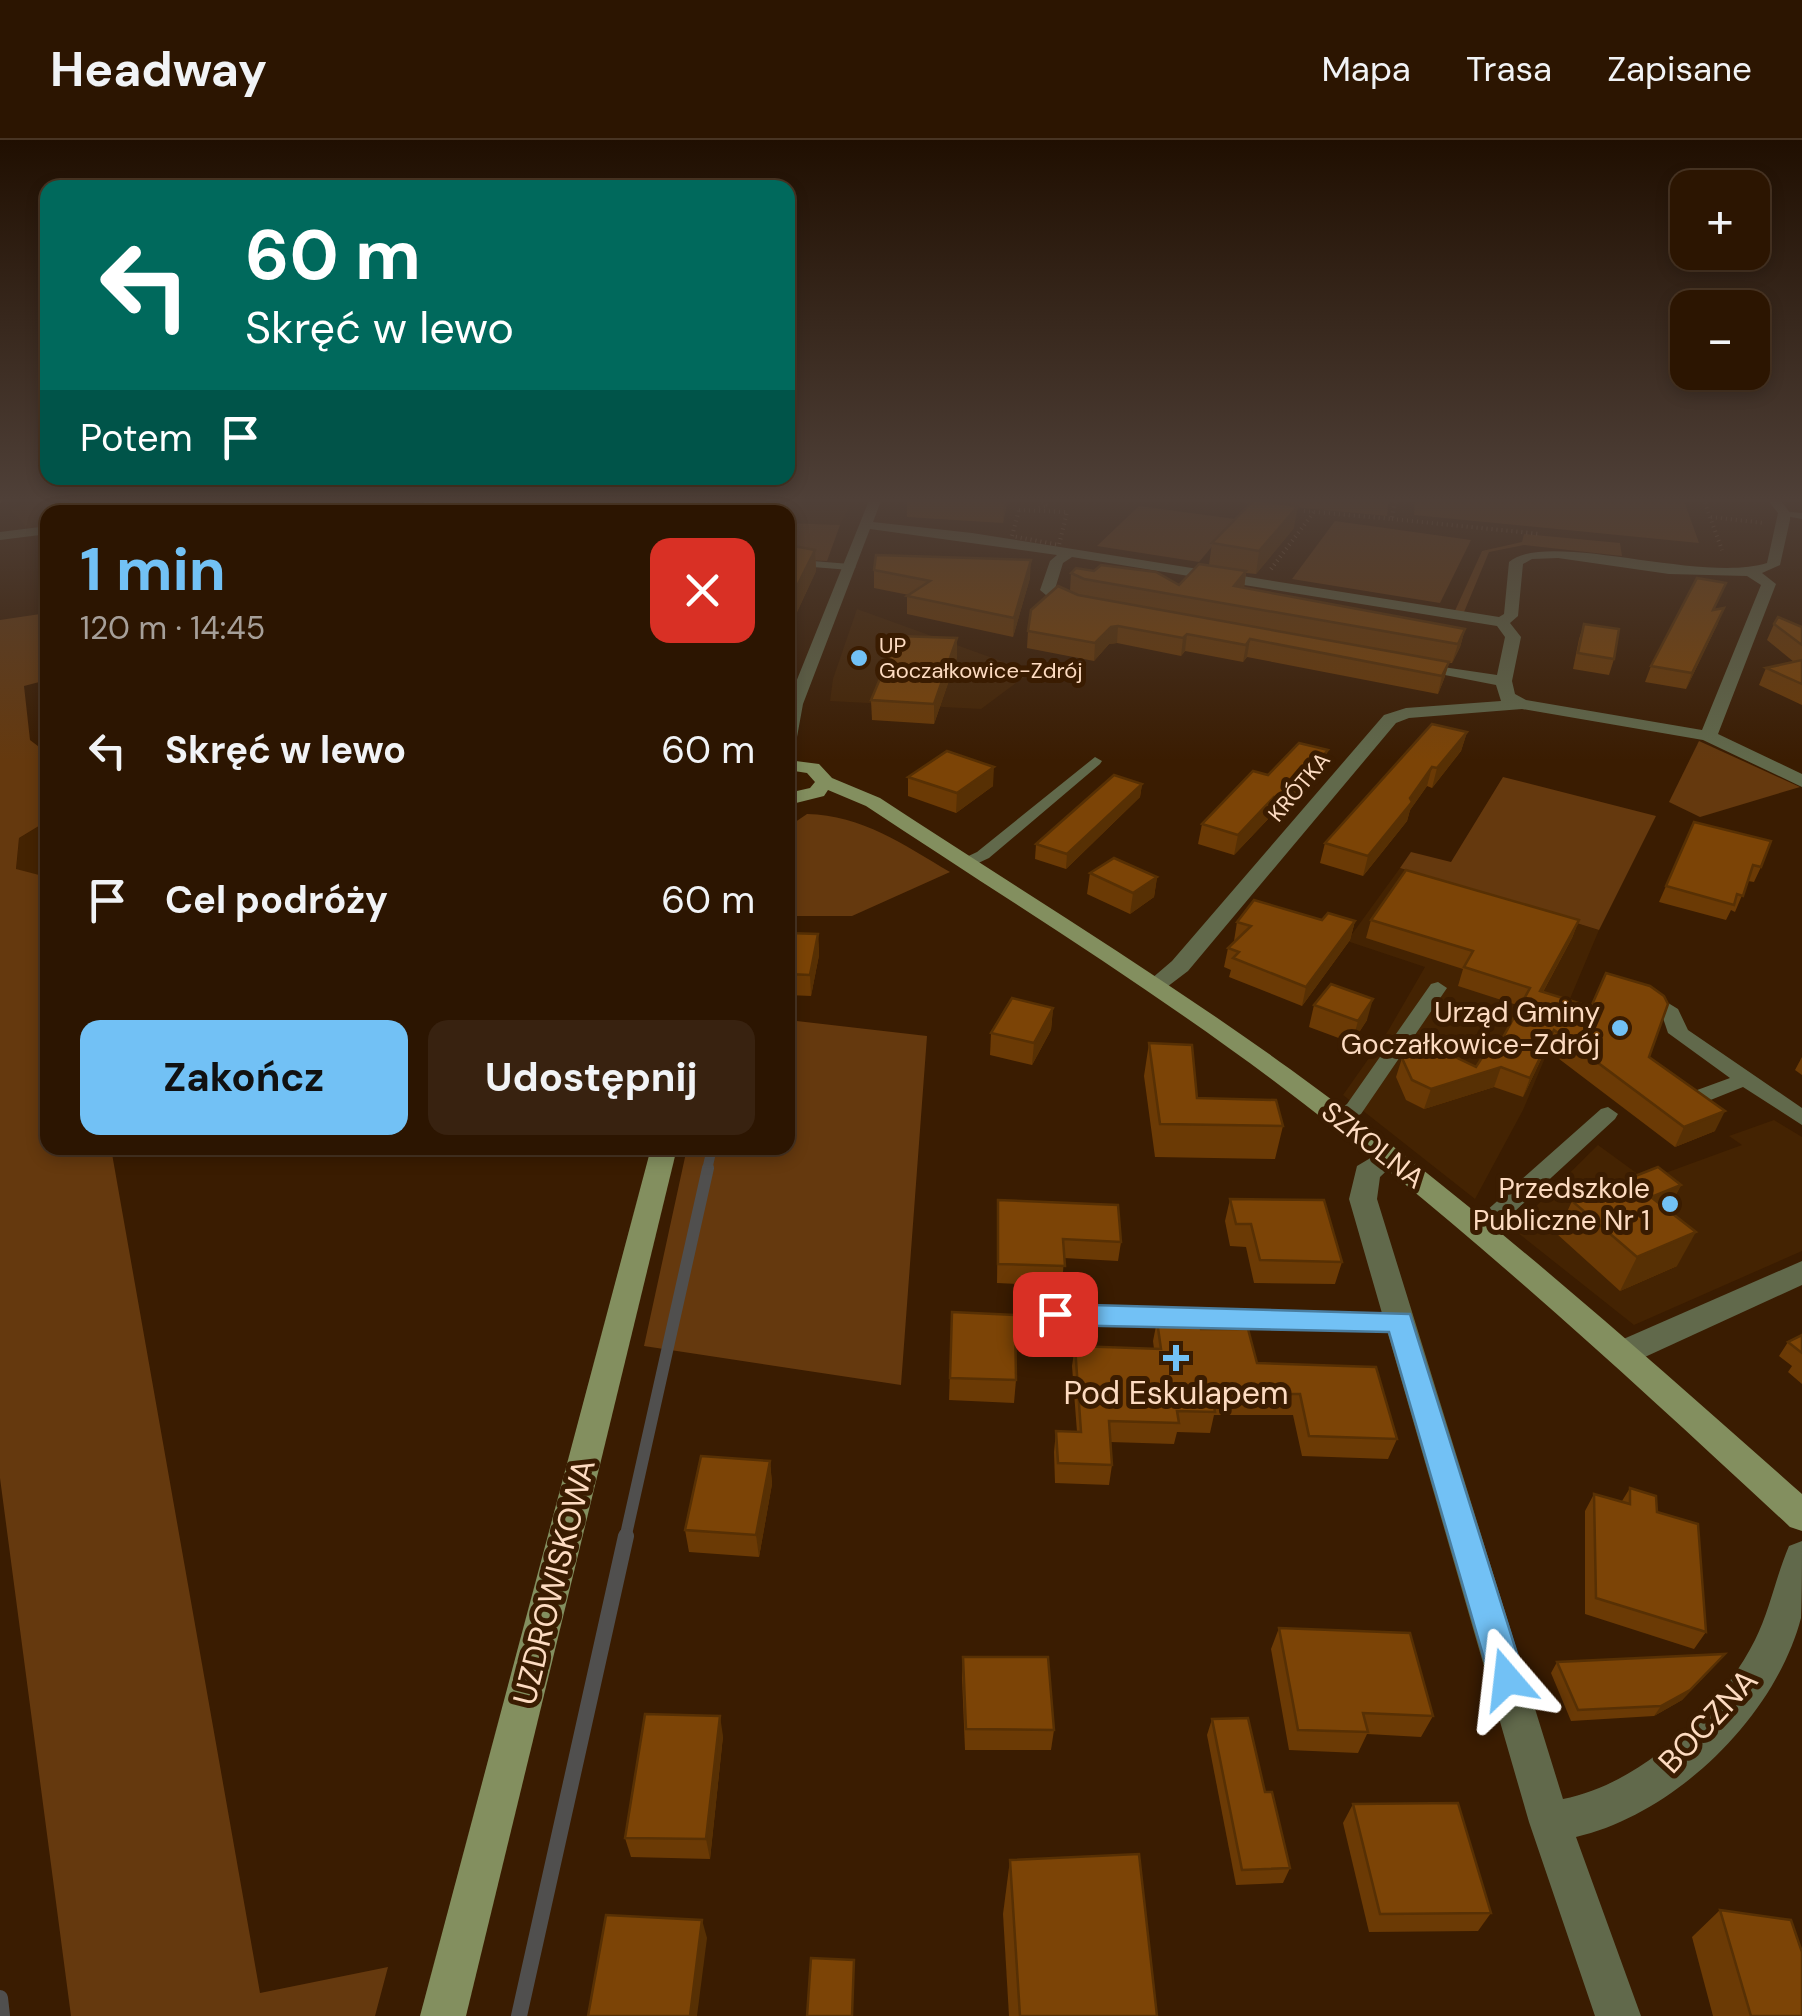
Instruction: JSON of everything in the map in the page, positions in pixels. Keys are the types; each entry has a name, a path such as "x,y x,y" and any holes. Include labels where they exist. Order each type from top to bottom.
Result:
{"street":[{"path":"795,697 842,586"},
{"path":"1049,586 1047,590 1058,598 1096,608"},
{"path":"1269,586 1502,622 1511,616 1514,586"},
{"path":"1708,736 1769,586"},
{"path":"1502,622 1513,638 1504,681 1507,697 1522,704"},
{"path":"1407,664 1504,681"},
{"name":"KRÓTKA","path":"1155,985 1180,966 1390,719 1406,713 1522,704 1708,736 1802,781"},
{"name":"SZKOLNA","path":"795,763 820,772 821,787 906,825 1155,985 1338,1116 1623,1353 1802,1516"},
{"path":"795,796 821,787"},
{"name":"UZDROWISKOWA","path":"443,2016 662,1155"},
{"path":"1388,1156 1368,1173 1363,1200 1550,1822 1618,2016"},
{"path":"1623,1353 1802,1272"},
{"name":"BOCZNA","path":"1550,1822 1607,1808 1654,1780 1702,1737 1745,1689 1769,1653 1802,1557"}],"lane":[{"path":"966,863 983,855 1095,761"},
{"path":"1338,1116 1354,1109 1438,988"},
{"path":"1636,989 1667,1009 1681,1034 1802,1118"},
{"path":"1696,1098 1746,1079"},
{"path":"1472,1225 1492,1218 1608,1114"},
{"path":"1055,1314 1400,1322"}],"shaded area":[{"path":"1332,586 1449,586 1440,603"},
{"path":"1466,586 1475,586 1464,612 1454,613"},
{"path":"857,609 1031,672 981,709 830,701 833,679"},
{"path":"40,614 40,682 24,686 30,740 40,748 40,825 19,838 16,869 40,875 40,1155 112,1155 260,1993 388,1967 375,2016 71,2016 0,1478 0,620"},
{"path":"1699,741 1800,787 1700,817 1669,802"},
{"path":"1503,777 1656,816 1599,930 1400,868 1411,852 1451,862"},
{"path":"807,814 846,820 899,842 950,872 852,916 795,916 795,822"},
{"path":"40,825 40,875 16,870 19,838"},
{"path":"1400,868 1599,930 1523,1110 1475,1199 1343,1095 1388,1031 1425,967 1347,941"},
{"path":"795,1021 927,1036 901,1385 644,1346 685,1155 795,1155"},
{"name":"Przedszkole Publiczne Nr 1","path":"1774,1120 1802,1137 1802,1251 1634,1325 1513,1229 1598,1145 1646,1180 1742,1145 1729,1136"}],"building":[{"path":"923,586 1024,586 1014,618 907,596"},
{"path":"1058,586 1078,595 1449,662 1442,676 1250,639 1246,645 1118,626 1111,627 1095,643 1028,631 1031,610"},
{"path":"1122,586 1234,586 1465,629 1458,644"},
{"path":"1693,586 1725,586 1713,610 1724,608 1692,673 1651,666"},
{"path":"1778,617 1802,627 1802,645 1774,624"},
{"path":"1584,624 1619,629 1614,659 1578,653"},
{"path":"898,636 957,638 934,704 871,700"},
{"path":"1802,660 1802,684 1766,668"},
{"path":"1432,724 1467,732 1437,768 1432,767 1410,798 1412,802 1368,856 1325,843"},
{"path":"1299,743 1328,750 1283,800 1274,797 1238,835 1202,824 1253,771 1268,775"},
{"path":"947,751 994,767 957,793 908,777"},
{"path":"1114,775 1142,784 1067,854 1036,844"},
{"path":"1694,822 1771,841 1761,867 1753,865 1743,896 1737,894 1734,905 1666,886"},
{"path":"1114,858 1157,877 1133,893 1090,873"},
{"path":"1406,870 1579,920 1540,991 1591,1007 1606,973 1650,986 1668,1004 1649,1057 1725,1111 1684,1127 1554,1030 1530,1078 1501,1067 1431,1089 1412,1080 1402,1058 1422,1041 1476,1067 1494,1039 1501,1041 1530,988 1464,967 1473,951 1371,920"},
{"path":"1254,900 1322,920 1328,913 1355,921 1306,987 1233,958 1239,952 1228,948 1251,926 1237,922"},
{"path":"795,933 818,934 810,975 795,974"},
{"path":"1331,984 1373,999 1358,1021 1314,1005"},
{"path":"1012,998 1053,1008 1034,1043 991,1033"},
{"path":"1149,1043 1192,1045 1197,1098 1276,1100 1283,1126 1160,1124"},
{"path":"1658,1167 1681,1185 1651,1197 1696,1232 1637,1257 1572,1201"},
{"path":"1230,1199 1324,1200 1342,1262 1260,1260 1251,1224 1236,1224"},
{"path":"998,1200 1118,1205 1121,1242 1063,1239 1065,1266 998,1264"},
{"path":"952,1312 1015,1315 1016,1380 950,1378"},
{"path":"1157,1321 1200,1322 1201,1329 1248,1329 1257,1363 1376,1367 1397,1439 1309,1436 1300,1394 1212,1394 1215,1412 1177,1411 1179,1423 1109,1421 1112,1465 1058,1463 1056,1431 1081,1432 1075,1346 1161,1349"},
{"path":"1802,1335 1802,1353 1788,1342"},
{"path":"701,1456 770,1461 756,1535 685,1530"},
{"path":"1630,1488 1656,1496 1657,1512 1698,1524 1706,1632 1596,1598 1594,1494 1630,1504"},
{"path":"1279,1628 1410,1633 1433,1716 1363,1713 1368,1732 1298,1730"},
{"path":"1725,1654 1690,1690 1661,1706 1578,1710 1557,1662"},
{"path":"963,1657 1048,1657 1054,1730 966,1729"},
{"path":"645,1714 720,1716 706,1839 625,1838"},
{"path":"1248,1718 1265,1792 1272,1792 1290,1868 1242,1870 1212,1719"},
{"path":"1458,1803 1491,1913 1380,1914 1353,1804"},
{"path":"1139,1854 1157,2016 1020,2016 1010,1860"},
{"path":"1720,1910 1791,1920 1802,1952 1802,2016 1751,2016"},
{"path":"606,1915 702,1920 690,2016 588,2016"},
{"path":"811,1958 854,1960 852,2016 807,2016"}],"waterway":[{"path":"707,1170 710,1155"},
{"path":"625,1539 708,1168"},
{"path":"519,2016 626,1536"},
{"path":"0,1998 2,2016"}],"place":[{"name":"UP Goczałkowice-Zdrój","path":"859,658"},
{"name":"Urząd Gminy Goczałkowice-Zdrój","path":"1620,1028"},
{"name":"Przedszkole Publiczne Nr 1","path":"1670,1204"},
{"name":"Pod Eskulapem","path":"1176,1358"}],"route":[{"path":"1055,1314 1400,1322 1507,1679"}]}
